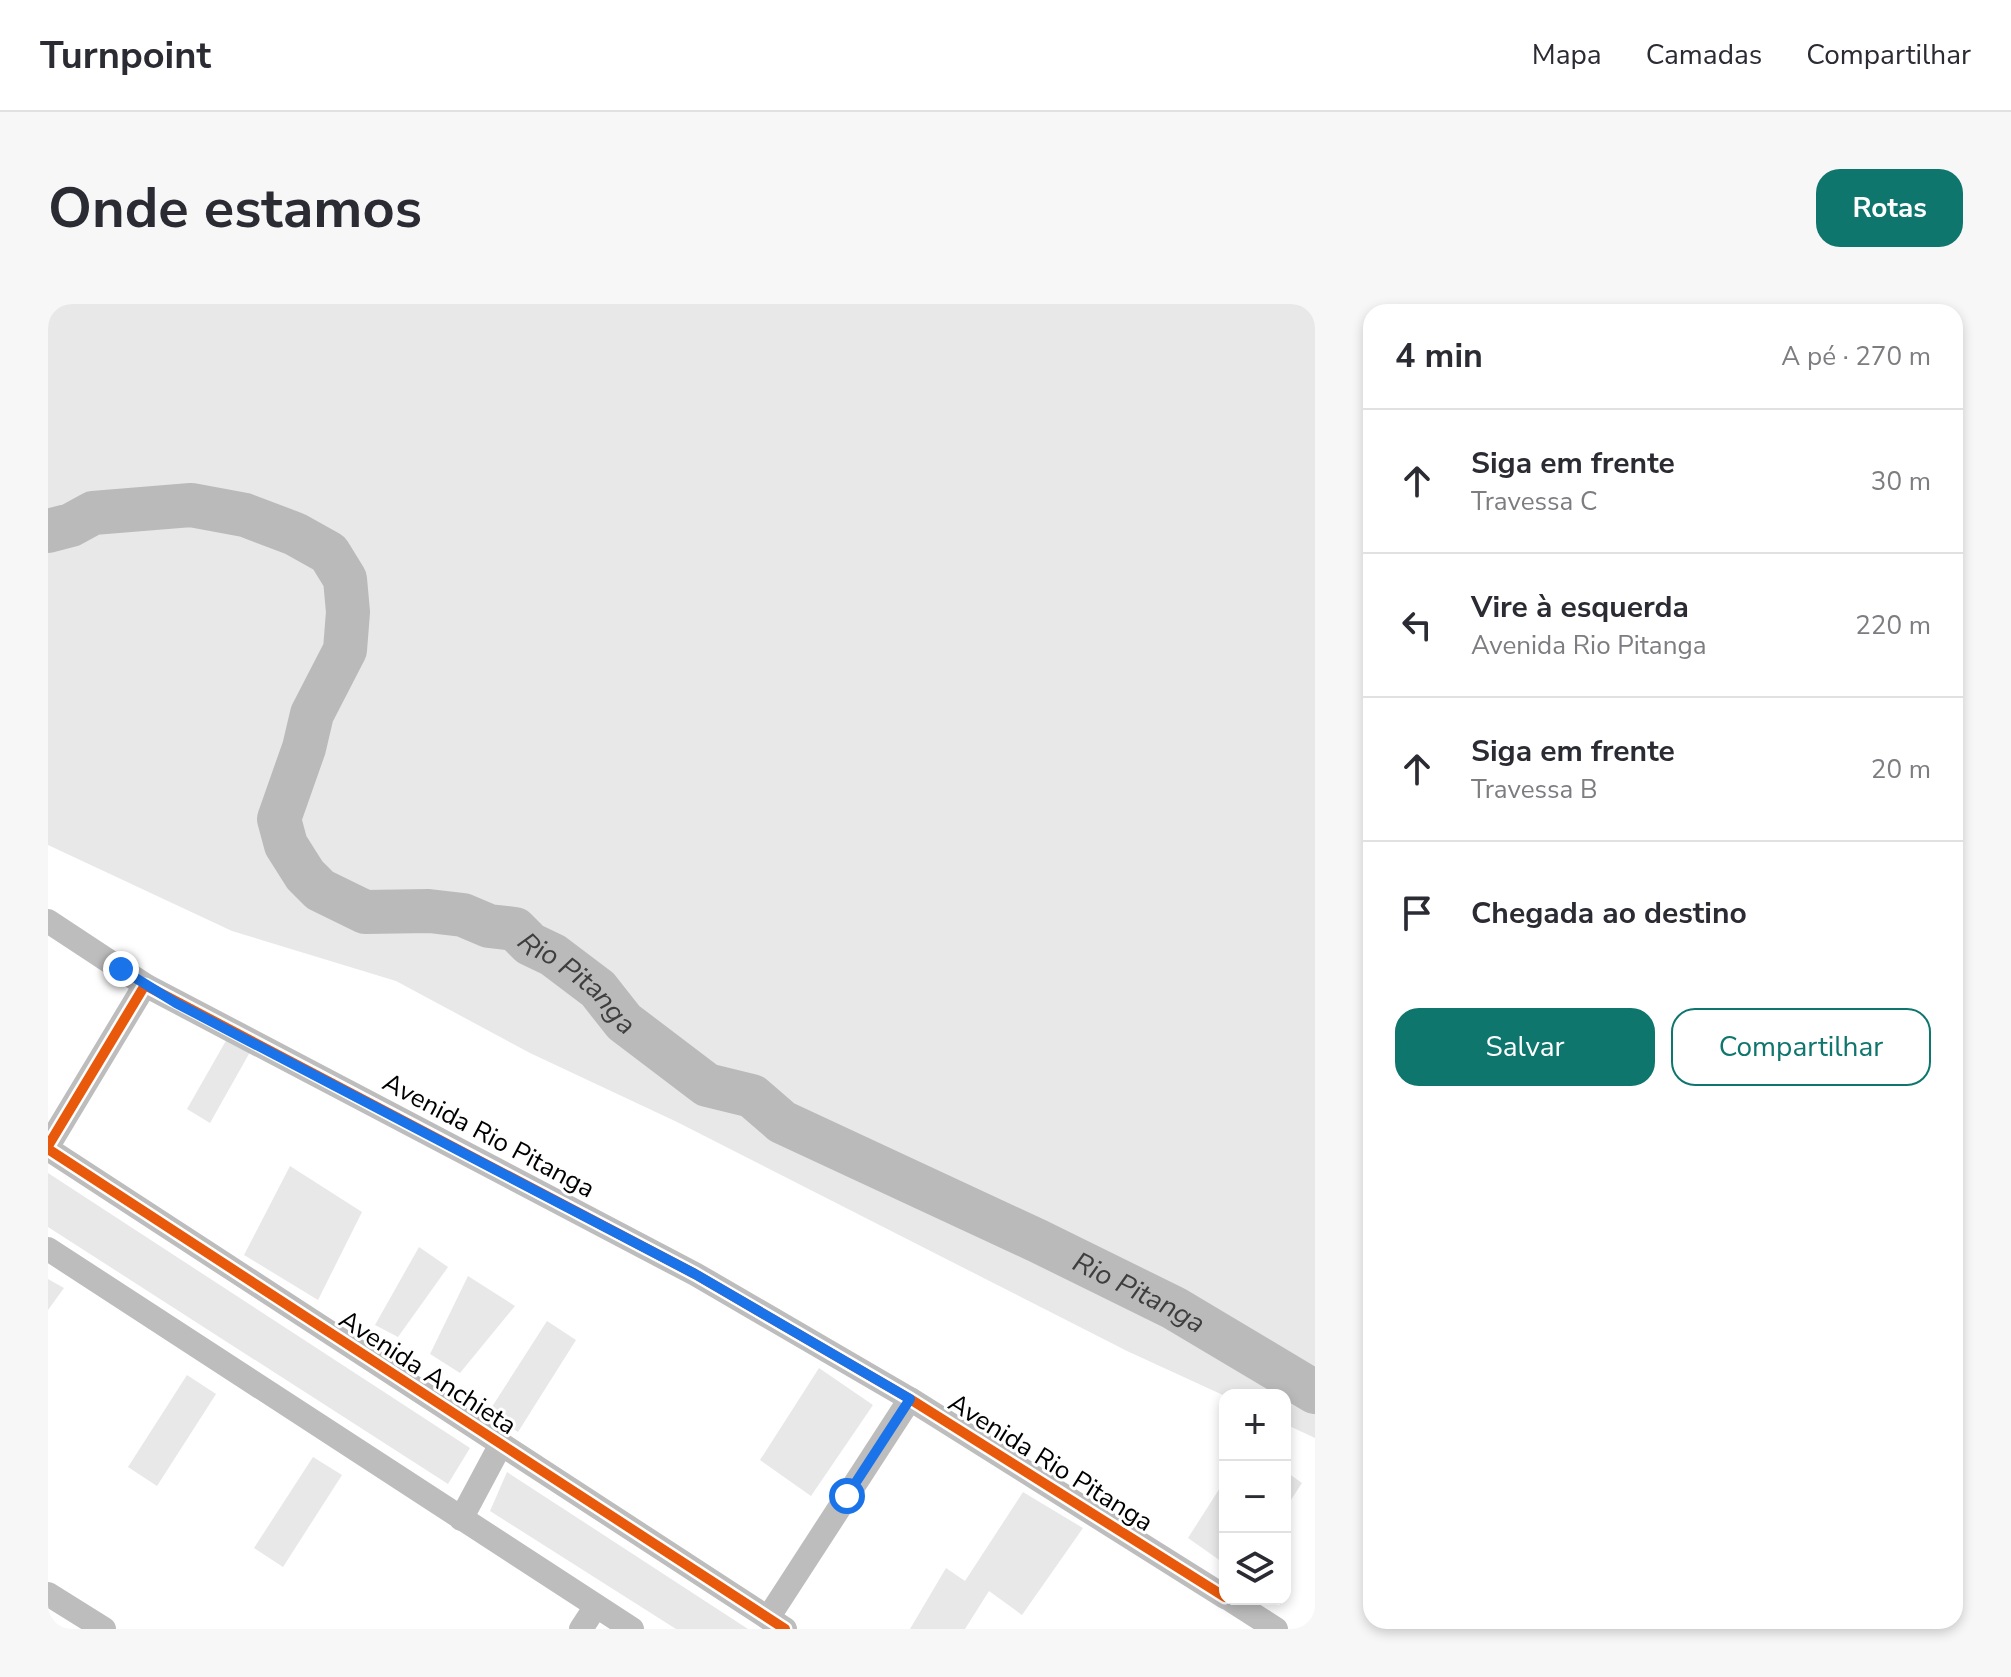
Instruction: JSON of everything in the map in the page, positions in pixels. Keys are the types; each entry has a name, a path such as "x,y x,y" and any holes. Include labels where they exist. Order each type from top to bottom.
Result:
{"street":[{"path":"48,921 145,985 48,1148"},
{"name":"Avenida Rio Pitanga","path":"145,985 695,1274 910,1399 1219,1593"},
{"name":"Avenida Anchieta","path":"48,1148 500,1446 776,1623"},
{"path":"48,1249 632,1629"},
{"path":"776,1623 910,1399"},
{"path":"461,1519 500,1446"},
{"path":"48,1594 104,1629"},
{"name":"Avenida Rio Pitanga","path":"1238,1605 1276,1629"},
{"path":"581,1629 596,1606"}],"shaded area":[{"path":"48,304 1315,304 1315,1438 1291,1427 1291,1389 1219,1389 1219,1393 1127,1351 677,1122 530,1053 396,981 232,931 48,845"},
{"path":"227,1039 250,1052 210,1123 187,1109"},
{"path":"290,1166 362,1212 318,1300 244,1255"},
{"path":"48,1173 470,1448 448,1484 48,1227"},
{"path":"419,1247 448,1267 398,1337 375,1325"},
{"path":"468,1276 515,1306 460,1373 430,1354"},
{"path":"48,1279 64,1288 48,1310"},
{"path":"547,1321 576,1340 518,1432 488,1413"},
{"path":"819,1368 873,1405 811,1496 760,1460"},
{"path":"187,1375 216,1394 157,1486 128,1467"},
{"path":"313,1457 342,1475 283,1567 254,1548"},
{"path":"507,1472 748,1629 676,1629 490,1511"},
{"path":"1291,1475 1302,1483 1291,1500"},
{"path":"1219,1489 1219,1560 1188,1538"},
{"path":"1023,1492 1083,1528 1022,1615 989,1591 965,1629 910,1629 946,1568 965,1581"}],"waterway":[{"name":"Rio Pitanga","path":"48,531 71,525 93,513 191,505 245,515 295,534 329,553 345,579 348,612 345,650 312,714 304,748 279,819 286,845 305,875 320,890 365,912 429,911 463,915 489,926 515,929 530,944 553,955 598,989 624,1022 707,1085 752,1096 782,1122 1174,1308 1315,1392"}],"cycle path":[{"path":"48,1146 145,985 695,1274 910,1399 1219,1593"},
{"path":"48,1149 785,1629"}],"route":[{"path":"121,969 176,1003 695,1274 910,1399 847,1496"}]}
